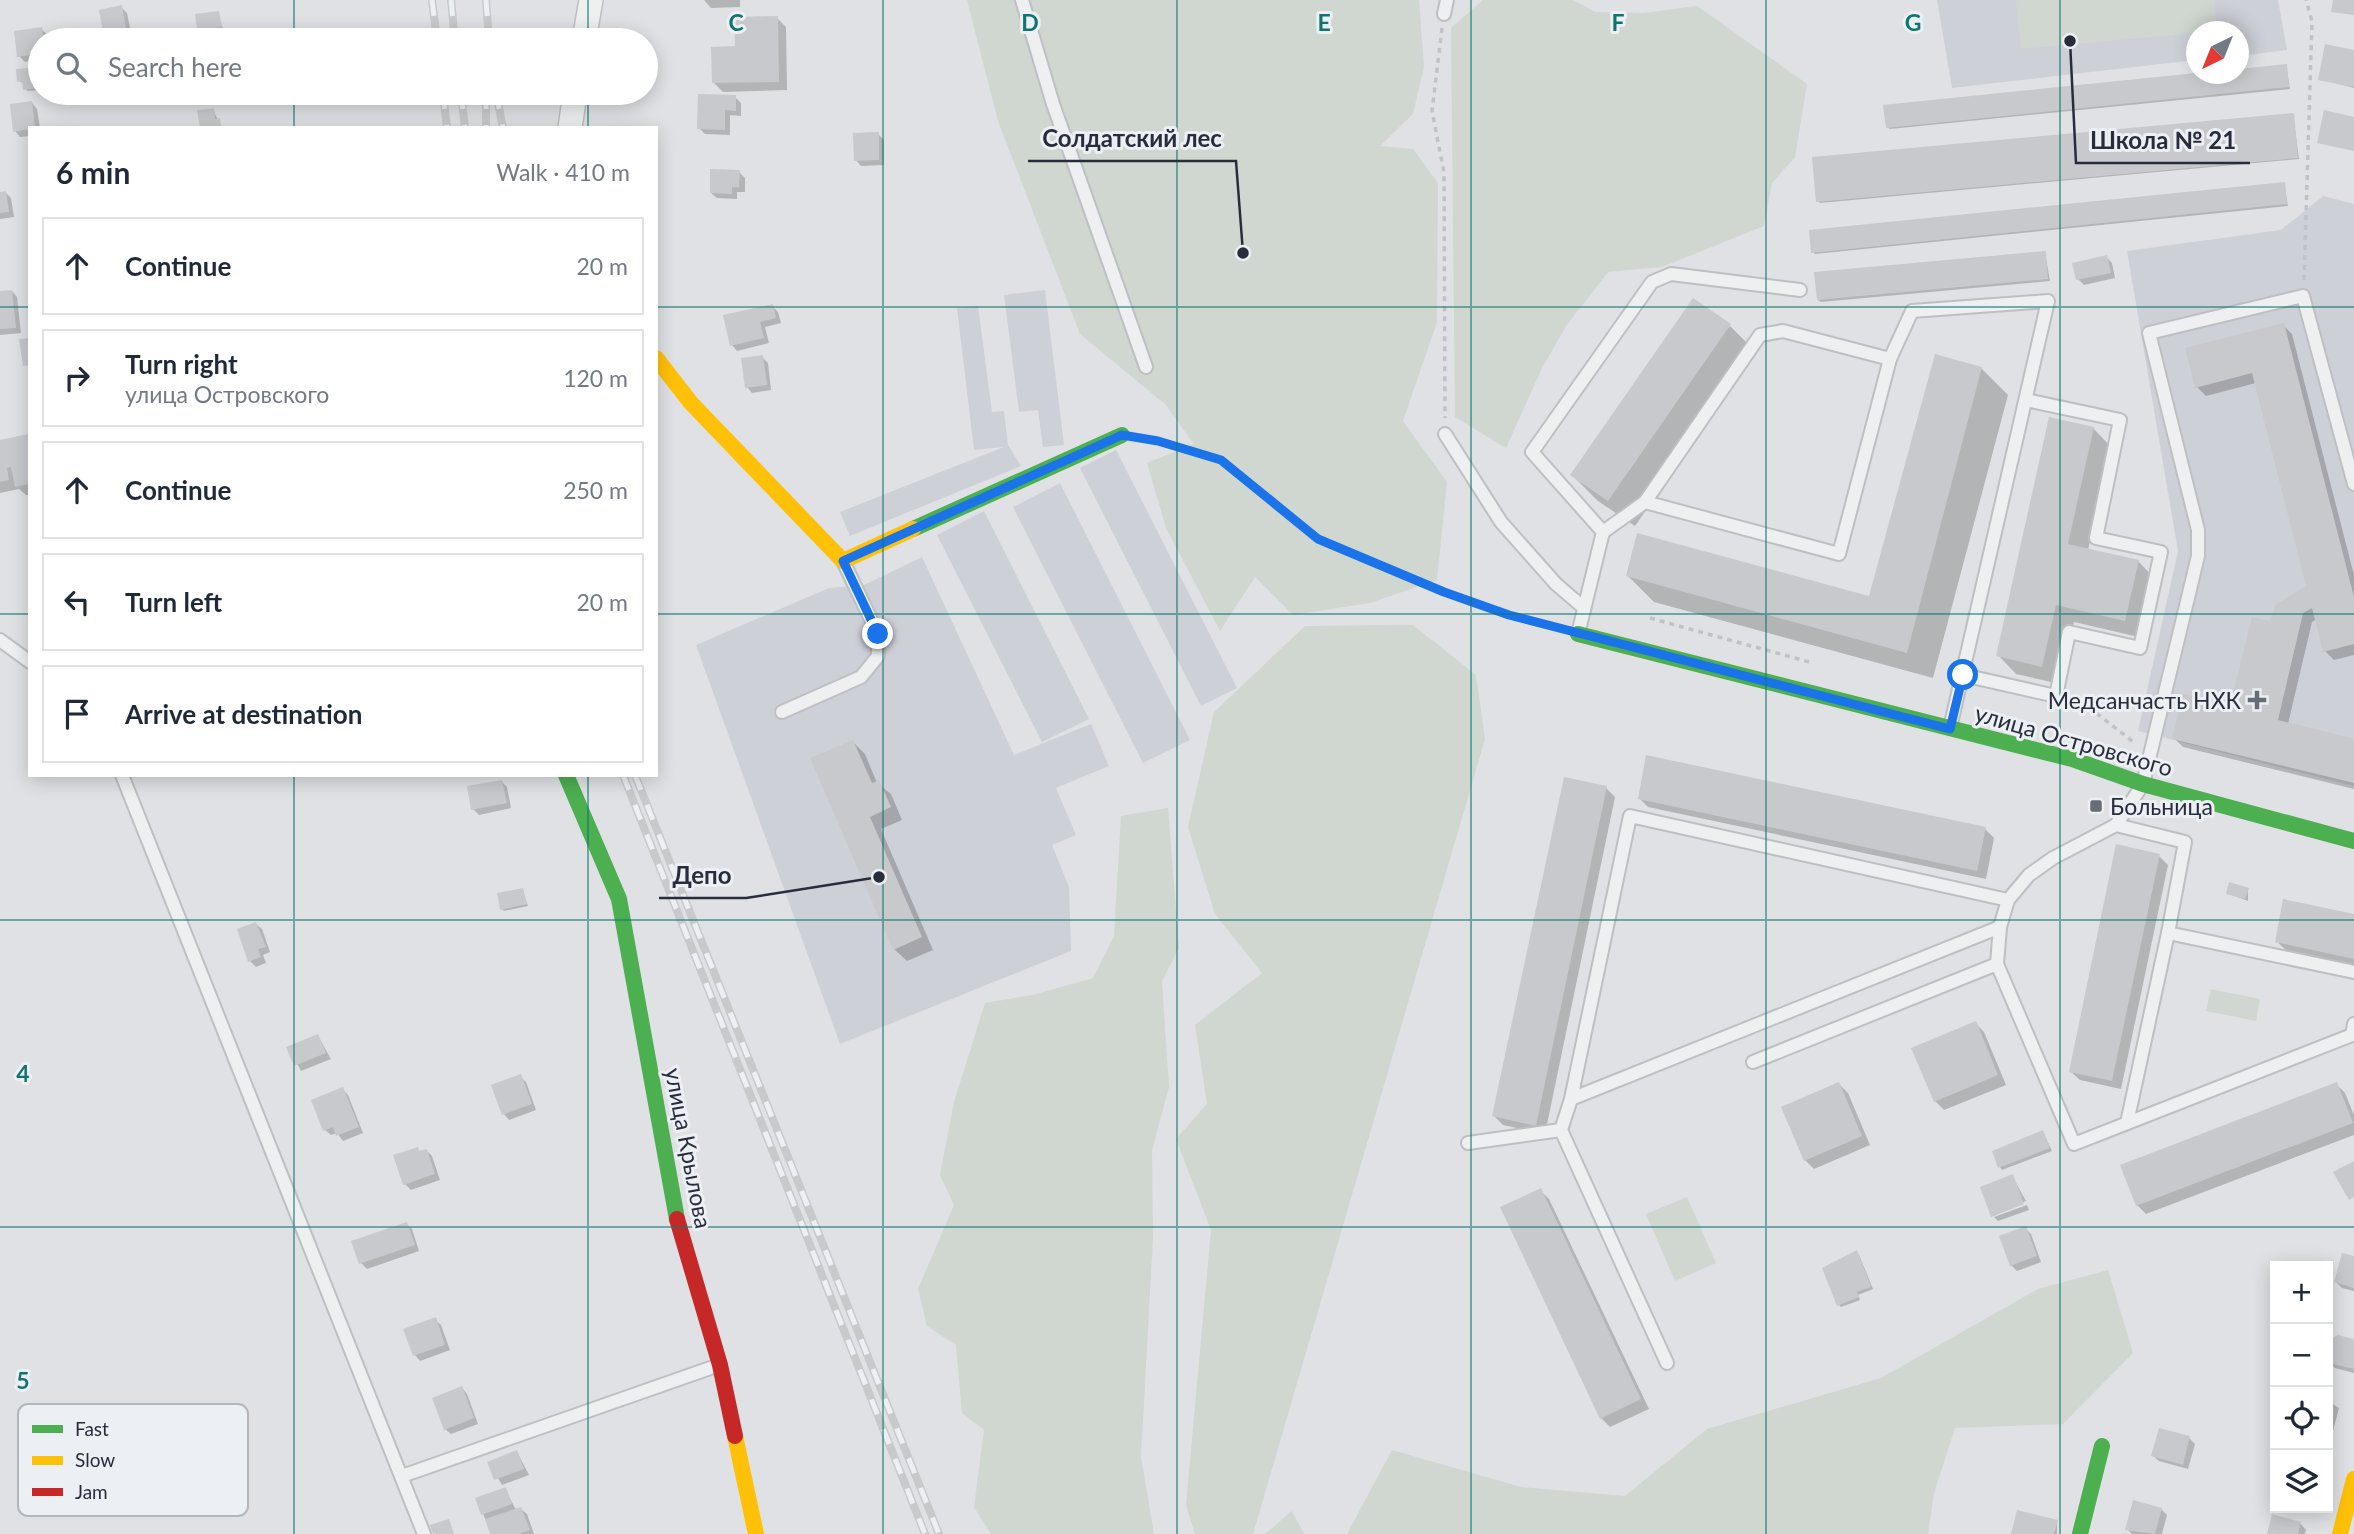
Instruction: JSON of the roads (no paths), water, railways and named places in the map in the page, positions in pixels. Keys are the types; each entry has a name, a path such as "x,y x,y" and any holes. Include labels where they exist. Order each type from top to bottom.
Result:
{"street":[{"path":"586,28 590,0"},
{"path":"570,126 573,105"},
{"path":"658,361 691,403 843,561 1122,435"},
{"name":"улица Островского","path":"1578,634 2072,759 2143,784 2354,841"},
{"name":"улица Крылова","path":"567,777 619,899 678,1226 720,1365 756,1534"},
{"path":"2080,1534 2102,1446"},
{"path":"2340,1534 2354,1479"}],"lane":[{"path":"1022,0 1053,104 1146,367"},
{"path":"1444,14 1447,0"},
{"path":"1604,532 1532,452 1652,282 1671,274 1800,290"},
{"path":"2354,484 2303,296 2149,333 2198,530 2198,556 2150,756 2143,784 2116,825 2045,863 2029,875 2008,900 2000,927 1997,964 2074,1144 2352,1035 2354,1024"},
{"path":"1645,502 1839,554 1890,359 1912,311 2048,301 1950,729"},
{"path":"1578,634 1604,532 1645,502 1760,335 1783,331 1890,359"},
{"path":"1963,675 2056,696 2069,632 2140,648 2161,552 2096,538 2120,421 2026,400"},
{"path":"1445,434 1501,523 1556,584 1584,608"},
{"path":"782,712 861,677 878,656 878,634 843,561"},
{"path":"0,640 28,661"},
{"path":"123,777 424,1534"},
{"path":"1667,1363 1561,1130 1571,1099 1630,816 2008,900"},
{"path":"2116,825 2185,842 2127,1124"},
{"path":"1571,1099 2000,927"},
{"path":"2168,933 2354,972"},
{"path":"1753,1062 1997,964"},
{"path":"1468,1143 1561,1130"},
{"path":"402,1476 720,1365"}],"railway":[{"path":"432,0 436,28"},
{"path":"451,0 454,28"},
{"path":"486,0 488,28"},
{"path":"444,105 447,126"},
{"path":"462,105 465,126"},
{"path":"486,105 486,126"},
{"path":"498,105 503,126"},
{"path":"624,777 925,1534"},
{"path":"636,777 939,1534"}],"place":[{"name":"Школа № 21","path":"2070,41"},
{"name":"Солдатский лес","path":"1243,253"},
{"name":"Медсанчасть НХК","path":"2257,700"},
{"name":"Больница","path":"2096,806"},
{"name":"Депо","path":"879,877"}]}
